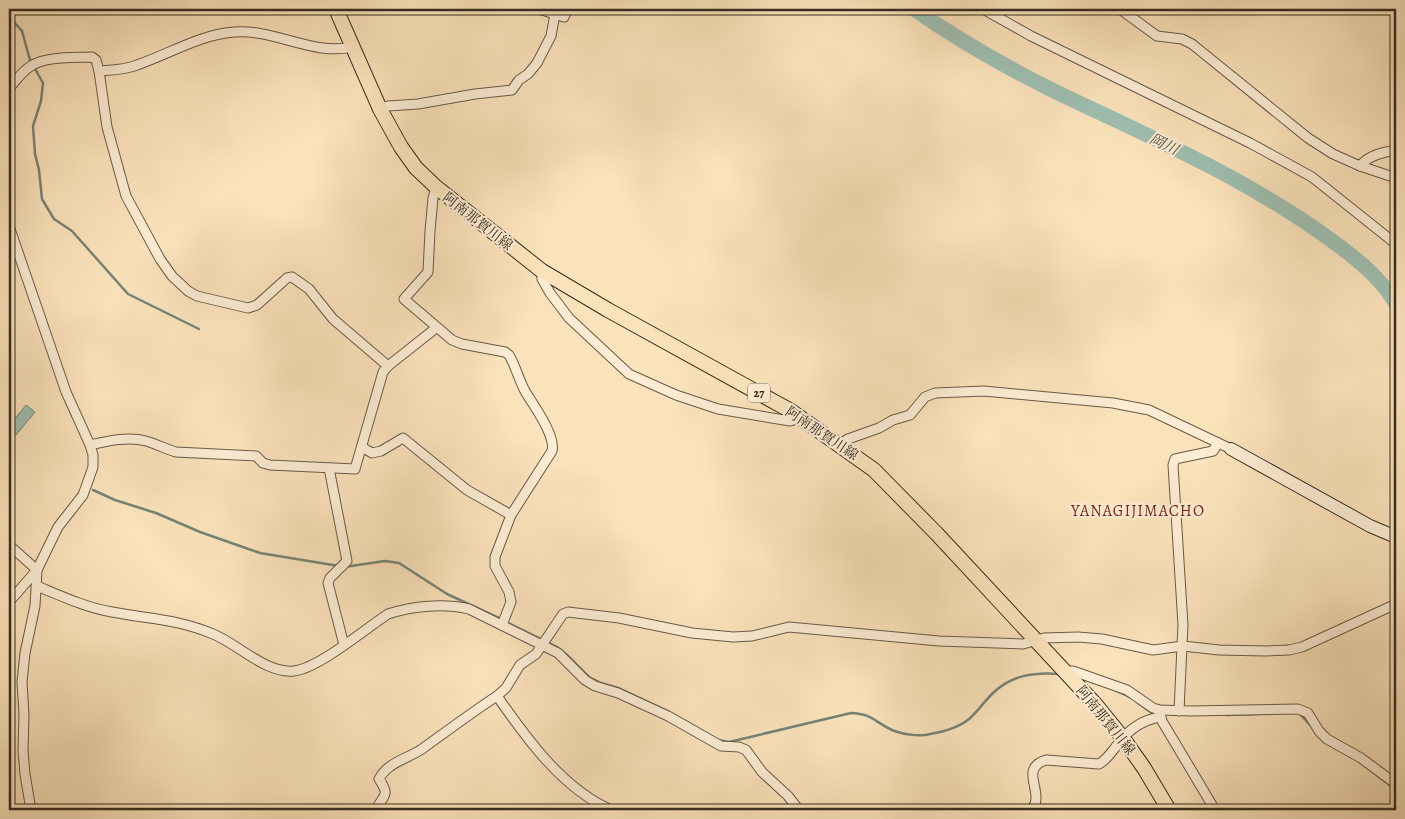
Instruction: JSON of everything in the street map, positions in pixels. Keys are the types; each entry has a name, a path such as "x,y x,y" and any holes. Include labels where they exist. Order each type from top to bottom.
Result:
{"main road":[{"name":"阿南那賀川線","path":"336,9 380,109 401,147 416,168 436,187 542,271 802,418 874,470 1065,671 1122,737 1144,768 1169,810"}],"street":[{"path":"540,9 564,17 568,9"},
{"path":"983,9 1031,36 1250,143 1312,177 1396,244"},
{"path":"1120,9 1157,36 1182,39 1192,44 1308,138 1333,154 1360,166 1396,178"},
{"path":"380,109 388,106 418,104 512,90 519,80 528,74 537,63 550,36 555,14"},
{"path":"99,71 136,66 202,39 236,32 263,35 332,50 352,47"},
{"path":"9,88 30,66 36,63 54,59 92,57 96,60 99,71 108,127 126,196 136,217 172,276 188,291 197,296 248,308 257,305 287,278 292,277 309,289 333,319 388,366"},
{"path":"1360,166 1363,162 1386,151 1396,151"},
{"path":"436,187 433,198 428,272 404,299 452,340 462,344 505,352 510,355 524,390 547,430 553,445 552,451 511,515 495,557 495,566 509,592 511,602 504,622"},
{"path":"9,226 66,392 93,455 93,467 83,495 58,528 38,570 9,602"},
{"path":"542,271 542,279 550,293 569,318 630,374 676,395 718,409 790,421 802,418"},
{"path":"90,446 133,438 176,452 256,456 263,463 270,465 355,469 383,372 436,328"},
{"path":"840,444 848,439 879,428 893,420 910,415 925,397 935,394 984,391 1113,403 1149,410 1231,449 1370,526 1396,537"},
{"path":"362,447 372,453 381,451 403,438 467,490 511,515"},
{"path":"1179,711 1183,646 1182,595 1173,465 1175,459 1213,451 1218,443"},
{"path":"329,468 346,561 330,578 328,583 344,645"},
{"path":"9,545 38,570"},
{"path":"32,810 23,751 24,715 22,682 25,653 35,606 38,570"},
{"path":"37,586 110,612 187,624 214,634 276,670 295,671 312,665 388,614 399,610 455,606 468,609 504,622 543,642 558,652 585,680 595,686 618,693 668,716 721,746 739,747 746,750 762,772 788,796 799,810"},
{"path":"376,810 386,796 386,790 379,779 382,773 399,760 420,750 497,696 506,688 520,665 536,654 563,614 568,612 619,618 692,633 734,637 752,636 789,627 939,641 1023,644 1047,637 1078,637 1102,639 1153,650 1183,646 1219,650 1266,651 1289,650 1302,647 1396,604"},
{"path":"1065,671 1073,671 1127,690 1160,714 1216,810"},
{"path":"497,696 535,748 585,797 611,810"},
{"path":"1031,810 1034,808 1036,800 1033,773 1034,767 1038,763 1046,760 1099,764 1105,761 1122,737 1139,723 1160,714 1179,711 1298,708 1308,713 1318,731 1326,739 1361,758 1396,784"}],"shaded area":[{"path":"26,405 35,412 16,435 9,429 9,426"}],"waterway":[{"name":"岡川","path":"914,9 965,42 1018,72 1198,160 1268,199 1302,220 1352,256 1376,278 1396,304"},
{"path":"9,19 22,31 30,60 43,83 41,101 33,126 35,154 42,199 54,219 72,231 128,294 199,329"},
{"path":"93,490 115,500 156,513 200,532 260,553 339,566"},
{"path":"344,567 385,561 399,563 447,594 501,619"},
{"path":"506,622 557,647 589,677 618,688 694,726"},
{"path":"718,740 729,742 851,713 869,717 900,733 911,735 935,733 965,722 992,694 1015,679 1032,674 1059,674"},
{"path":"1117,691 1130,697"},
{"path":"1138,703 1152,713 1159,714"},
{"path":"1299,713 1311,726"},
{"path":"1227,715 1259,714"},
{"path":"1377,775 1396,790"}],"district":[{"name":"YANAGIJIMACHO","path":"1138,510"}]}
